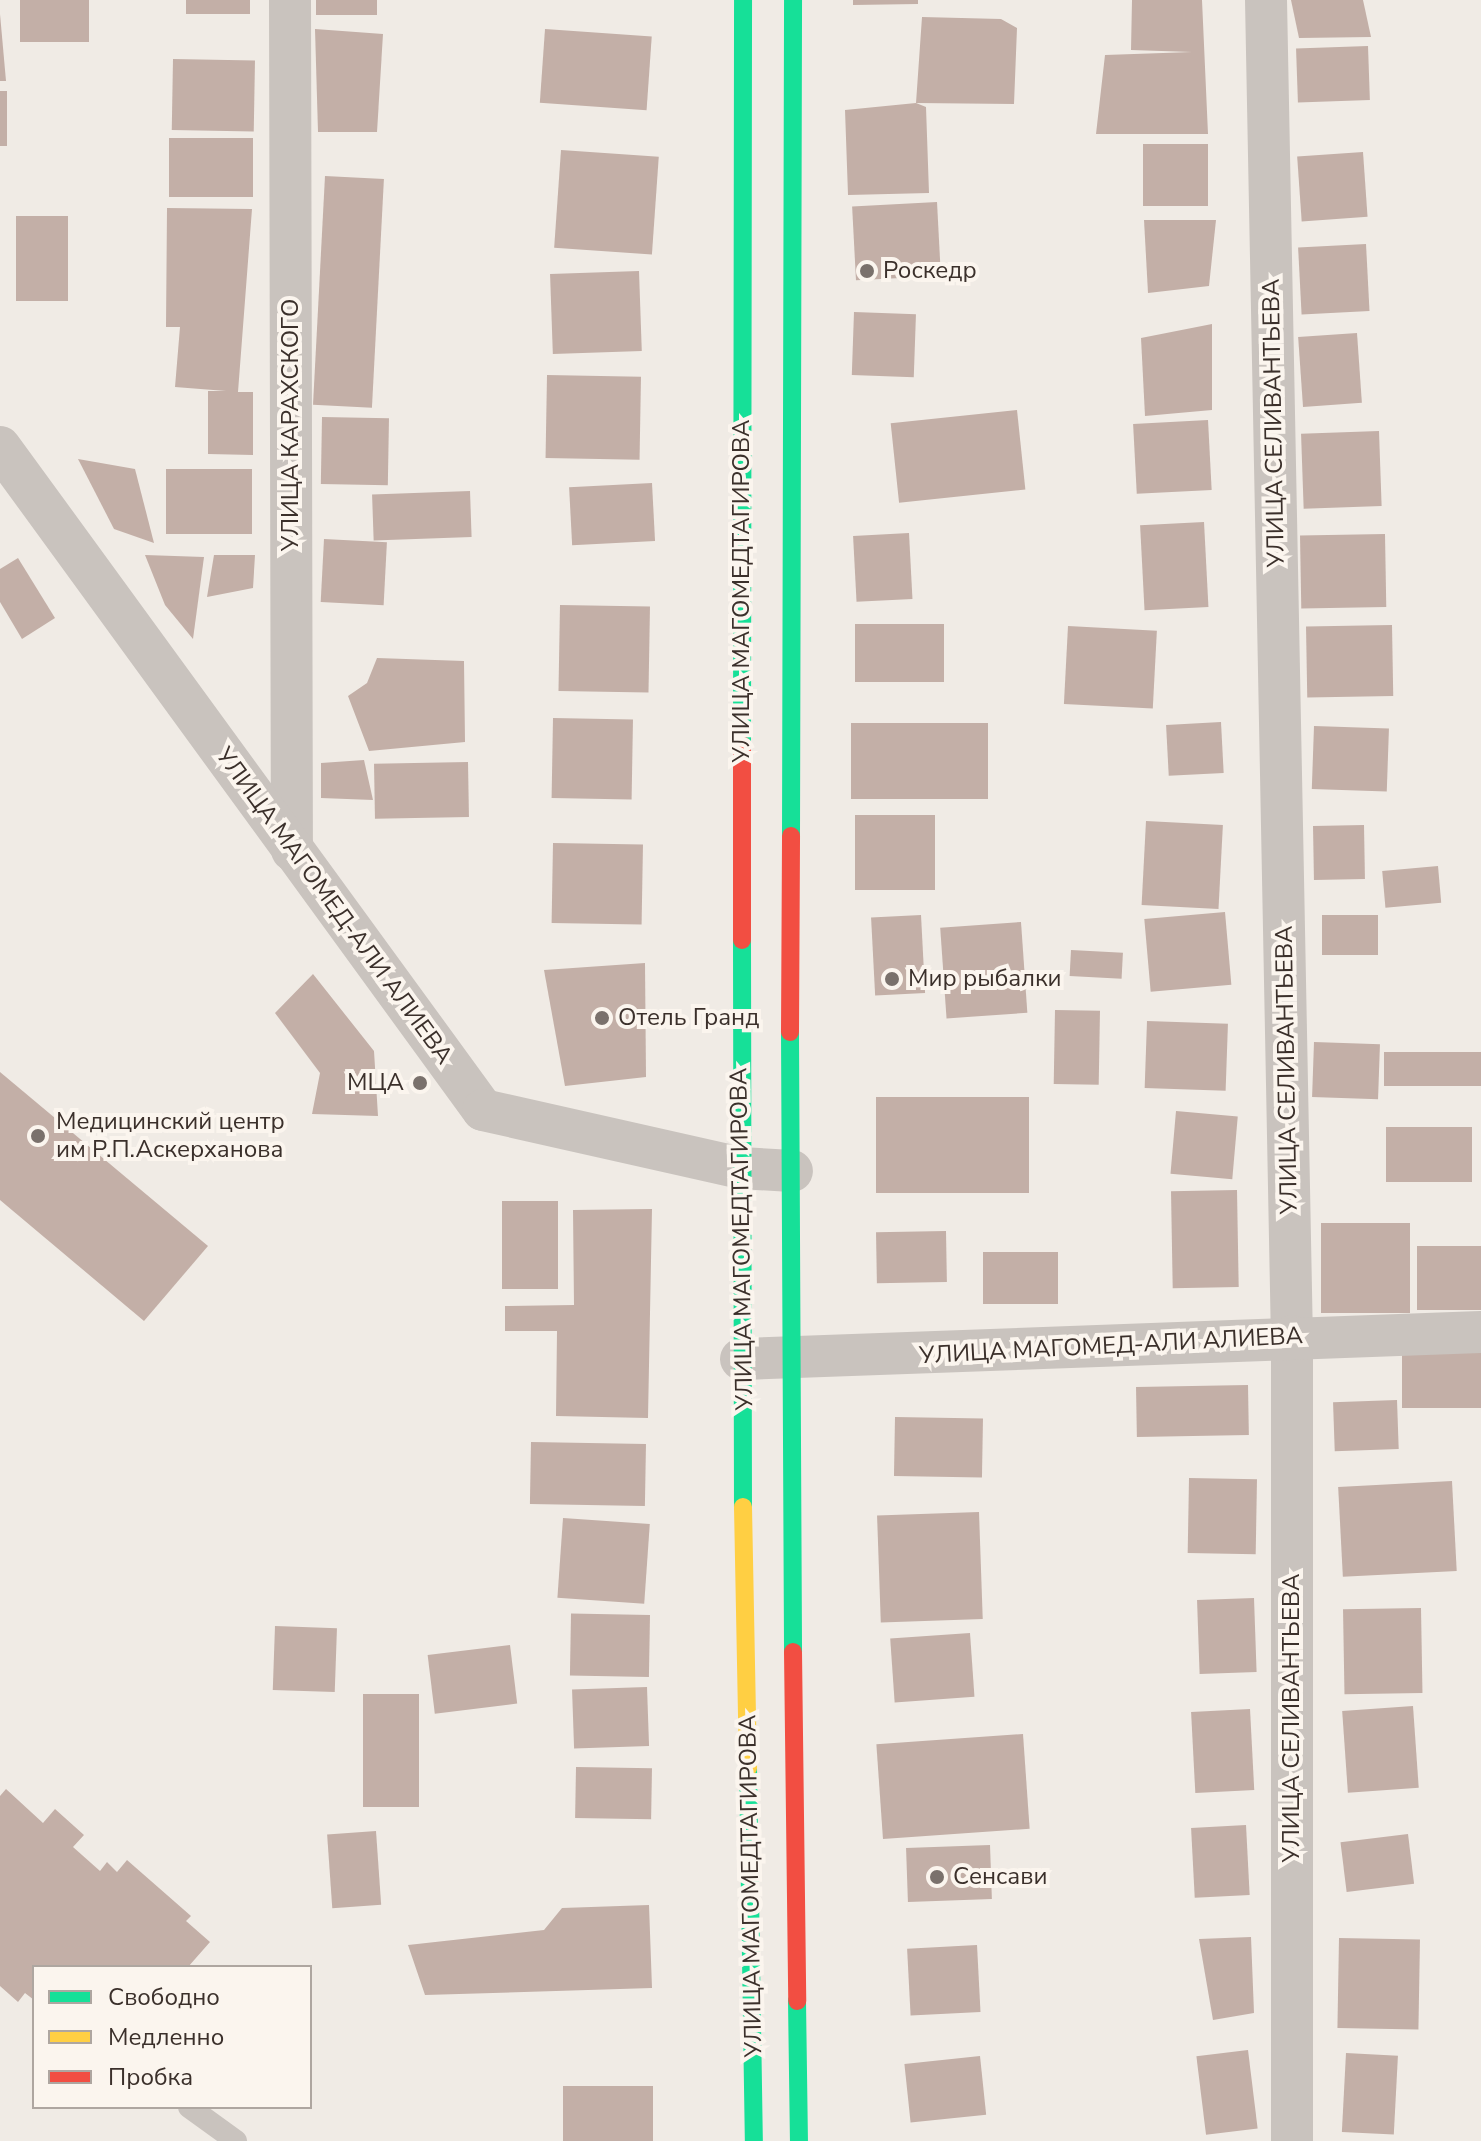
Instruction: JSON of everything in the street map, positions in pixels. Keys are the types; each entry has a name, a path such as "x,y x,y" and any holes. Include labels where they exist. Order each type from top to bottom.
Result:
{"main road":[{"name":"УЛИЦА МАГОМЕДТАГИРОВА","path":"743,0 740,1168 754,2141"},
{"name":"УЛИЦА МАГОМЕДТАГИРОВА","path":"793,0 792,1171 789,1361 799,2141"}],"street":[{"name":"УЛИЦА КАРАХСКОГО","path":"290,0 292,850"},
{"name":"УЛИЦА СЕЛИВАНТЬЕВА","path":"1266,0 1292,1336 1292,2141"},
{"name":"УЛИЦА МАГОМЕД-АЛИ АЛИЕВА","path":"0,447 483,1110 740,1168 792,1171"},
{"name":"УЛИЦА МАГОМЕД-АЛИ АЛИЕВА","path":"741,1359 789,1361 1292,1336 1481,1332"}],"lane":[{"path":"192,2109 236,2141"}],"building":[{"path":"20,0 89,0 89,42 20,42"},
{"path":"186,0 250,0 250,14 186,14"},
{"path":"316,0 377,0 377,15 316,15"},
{"path":"853,0 918,0 918,4 853,5"},
{"path":"1132,0 1202,0 1208,134 1096,134 1105,55 1192,52 1131,50"},
{"path":"1291,0 1363,0 1371,37 1299,38"},
{"path":"0,14 6,81 0,81"},
{"path":"922,17 1001,19 1017,28 1014,104 916,103"},
{"path":"315,29 383,34 377,132 318,132"},
{"path":"545,29 652,36 647,110 540,103"},
{"path":"1368,46 1370,100 1298,102 1296,49"},
{"path":"173,59 255,60 254,131 172,130"},
{"path":"0,91 7,91 7,146 0,146"},
{"path":"916,103 926,107 929,193 848,195 845,110"},
{"path":"169,138 253,138 253,197 169,197"},
{"path":"1143,144 1208,144 1208,206 1143,206"},
{"path":"561,150 659,157 652,255 554,248"},
{"path":"1363,152 1368,217 1302,221 1297,157"},
{"path":"325,176 384,179 372,408 313,405"},
{"path":"937,202 941,276 856,280 852,206"},
{"path":"167,208 252,209 238,392 253,392 253,455 208,454 208,391 226,391 175,387 180,327 166,327"},
{"path":"16,216 68,216 68,301 16,301"},
{"path":"1144,220 1216,220 1209,286 1148,293"},
{"path":"1366,244 1370,311 1302,314 1298,248"},
{"path":"639,271 642,351 553,354 550,274"},
{"path":"854,312 916,314 914,377 852,375"},
{"path":"1212,324 1212,410 1145,416 1141,338"},
{"path":"1357,333 1362,403 1303,407 1298,337"},
{"path":"547,375 641,377 640,460 546,458"},
{"path":"1017,410 1025,490 899,503 891,423"},
{"path":"322,417 389,418 388,485 321,484"},
{"path":"1208,420 1212,490 1137,494 1133,424"},
{"path":"1379,431 1382,506 1304,509 1301,434"},
{"path":"78,459 135,469 154,543 114,529"},
{"path":"166,469 252,469 252,534 166,534"},
{"path":"652,483 655,541 572,545 569,487"},
{"path":"470,491 472,537 374,540 372,494"},
{"path":"1204,522 1208,607 1145,610 1140,525"},
{"path":"909,533 912,599 857,602 853,536"},
{"path":"1385,534 1386,607 1301,608 1300,535"},
{"path":"324,539 387,542 384,605 321,602"},
{"path":"145,555 204,557 193,639 165,605"},
{"path":"214,555 255,555 253,588 207,597"},
{"path":"18,558 55,618 22,639 0,602 0,569"},
{"path":"560,605 650,607 648,693 558,691"},
{"path":"855,624 944,624 944,682 855,682"},
{"path":"1392,625 1393,696 1307,697 1306,627"},
{"path":"1068,626 1157,631 1153,709 1064,704"},
{"path":"377,658 464,661 465,742 369,751 348,696 367,683"},
{"path":"553,718 633,719 632,799 552,798"},
{"path":"1221,722 1224,773 1169,776 1166,725"},
{"path":"851,723 988,723 988,799 851,799"},
{"path":"1314,726 1389,729 1387,792 1312,789"},
{"path":"364,760 373,800 321,798 321,763"},
{"path":"468,762 469,817 375,819 374,764"},
{"path":"855,815 935,815 935,890 855,890"},
{"path":"1146,821 1223,825 1218,909 1142,905"},
{"path":"1364,825 1365,879 1314,880 1313,826"},
{"path":"553,843 643,845 642,925 552,923"},
{"path":"1438,866 1441,903 1385,908 1382,871"},
{"path":"1225,912 1231,985 1151,992 1144,919"},
{"path":"921,915 925,993 875,996 871,918"},
{"path":"1322,915 1378,915 1378,955 1322,955"},
{"path":"1021,922 1027,1013 947,1018 940,928"},
{"path":"1071,950 1123,953 1122,979 1070,976"},
{"path":"645,963 646,1077 565,1086 544,970"},
{"path":"313,974 374,1051 378,1116 312,1114 320,1073 275,1013"},
{"path":"1055,1010 1100,1011 1099,1085 1054,1084"},
{"path":"1147,1021 1228,1024 1226,1091 1145,1088"},
{"path":"1314,1042 1380,1044 1378,1099 1312,1097"},
{"path":"1384,1052 1481,1052 1481,1086 1384,1086"},
{"name":"Медицинский центр им Р.П.Аскерханова","path":"0,1072 208,1246 144,1321 0,1200"},
{"path":"876,1097 1029,1097 1029,1193 876,1193"},
{"path":"1176,1111 1238,1116 1232,1179 1171,1174"},
{"path":"1386,1127 1472,1127 1472,1182 1386,1182"},
{"path":"1237,1190 1239,1287 1173,1288 1171,1191"},
{"path":"502,1201 558,1201 558,1289 502,1289"},
{"path":"652,1209 648,1418 556,1416 557,1331 505,1331 505,1306 574,1305 573,1210"},
{"path":"1321,1223 1410,1223 1410,1313 1321,1313"},
{"path":"946,1231 947,1282 877,1283 876,1232"},
{"path":"1417,1246 1481,1246 1481,1310 1417,1310"},
{"path":"983,1252 1058,1252 1058,1304 983,1304"},
{"path":"1402,1351 1481,1351 1481,1408 1402,1408"},
{"path":"1248,1385 1249,1435 1137,1437 1136,1387"},
{"path":"1397,1400 1399,1449 1335,1451 1333,1402"},
{"path":"895,1417 983,1419 982,1478 894,1476"},
{"path":"531,1442 646,1444 645,1506 530,1504"},
{"path":"1189,1478 1257,1479 1256,1554 1188,1553"},
{"path":"1452,1481 1457,1571 1343,1577 1338,1487"},
{"path":"979,1512 983,1619 881,1622 877,1516"},
{"path":"563,1518 650,1524 644,1604 557,1598"},
{"path":"1254,1598 1257,1672 1200,1674 1197,1600"},
{"path":"1421,1608 1422,1693 1344,1694 1343,1609"},
{"path":"571,1614 650,1615 649,1677 570,1676"},
{"path":"275,1626 337,1628 335,1692 273,1690"},
{"path":"970,1633 974,1697 895,1702 890,1639"},
{"path":"510,1645 517,1704 435,1714 428,1655"},
{"path":"647,1687 649,1746 574,1749 572,1690"},
{"path":"363,1694 419,1694 419,1807 363,1807"},
{"path":"1413,1706 1419,1788 1348,1793 1342,1711"},
{"path":"1250,1709 1254,1790 1195,1793 1191,1712"},
{"path":"1023,1734 1030,1829 883,1839 876,1744"},
{"path":"576,1767 652,1768 651,1819 575,1818"},
{"path":"6,1789 43,1823 55,1809 84,1835 73,1847 100,1871 107,1862 117,1872 127,1860 191,1916 186,1921 210,1942 190,1965 32,1965 32,1998 25,1993 18,2002 0,1986 0,1796"},
{"path":"1246,1825 1250,1895 1195,1898 1191,1828"},
{"path":"376,1831 381,1905 332,1908 327,1834"},
{"path":"1408,1834 1414,1884 1347,1892 1341,1842"},
{"path":"990,1845 992,1899 908,1902 906,1848"},
{"path":"649,1905 652,1988 425,1995 408,1945 544,1930 562,1908"},
{"path":"1251,1937 1254,2013 1213,2020 1199,1939"},
{"path":"1339,1938 1420,1939 1418,2029 1337,2028"},
{"path":"977,1945 981,2012 911,2016 907,1949"},
{"path":"1248,2050 1258,2128 1206,2135 1196,2056"},
{"path":"1346,2053 1398,2056 1394,2135 1342,2132"},
{"path":"980,2056 986,2115 911,2123 904,2064"},
{"path":"563,2086 653,2086 653,2141 563,2141"}],"traffic: fast":[{"path":"742,745 743,0"},
{"path":"791,836 793,0"},
{"path":"742,940 743,1507"},
{"path":"790,1032 793,1652"},
{"path":"748,1768 754,2141"},
{"path":"797,2001 799,2141"}],"traffic: slow":[{"path":"743,1507 748,1768"}],"traffic: jam":[{"path":"742,745 742,940"},
{"path":"790,1032 791,836"},
{"path":"793,1652 797,2001"}],"place":[{"name":"Роскедр","path":"867,271"},
{"name":"Мир рыбалки","path":"892,979"},
{"name":"Отель Гранд","path":"602,1018"},
{"name":"МЦА","path":"420,1083"},
{"name":"Медицинский центр им Р.П.Аскерханова","path":"38,1136"},
{"name":"Сенсави","path":"937,1877"}]}
